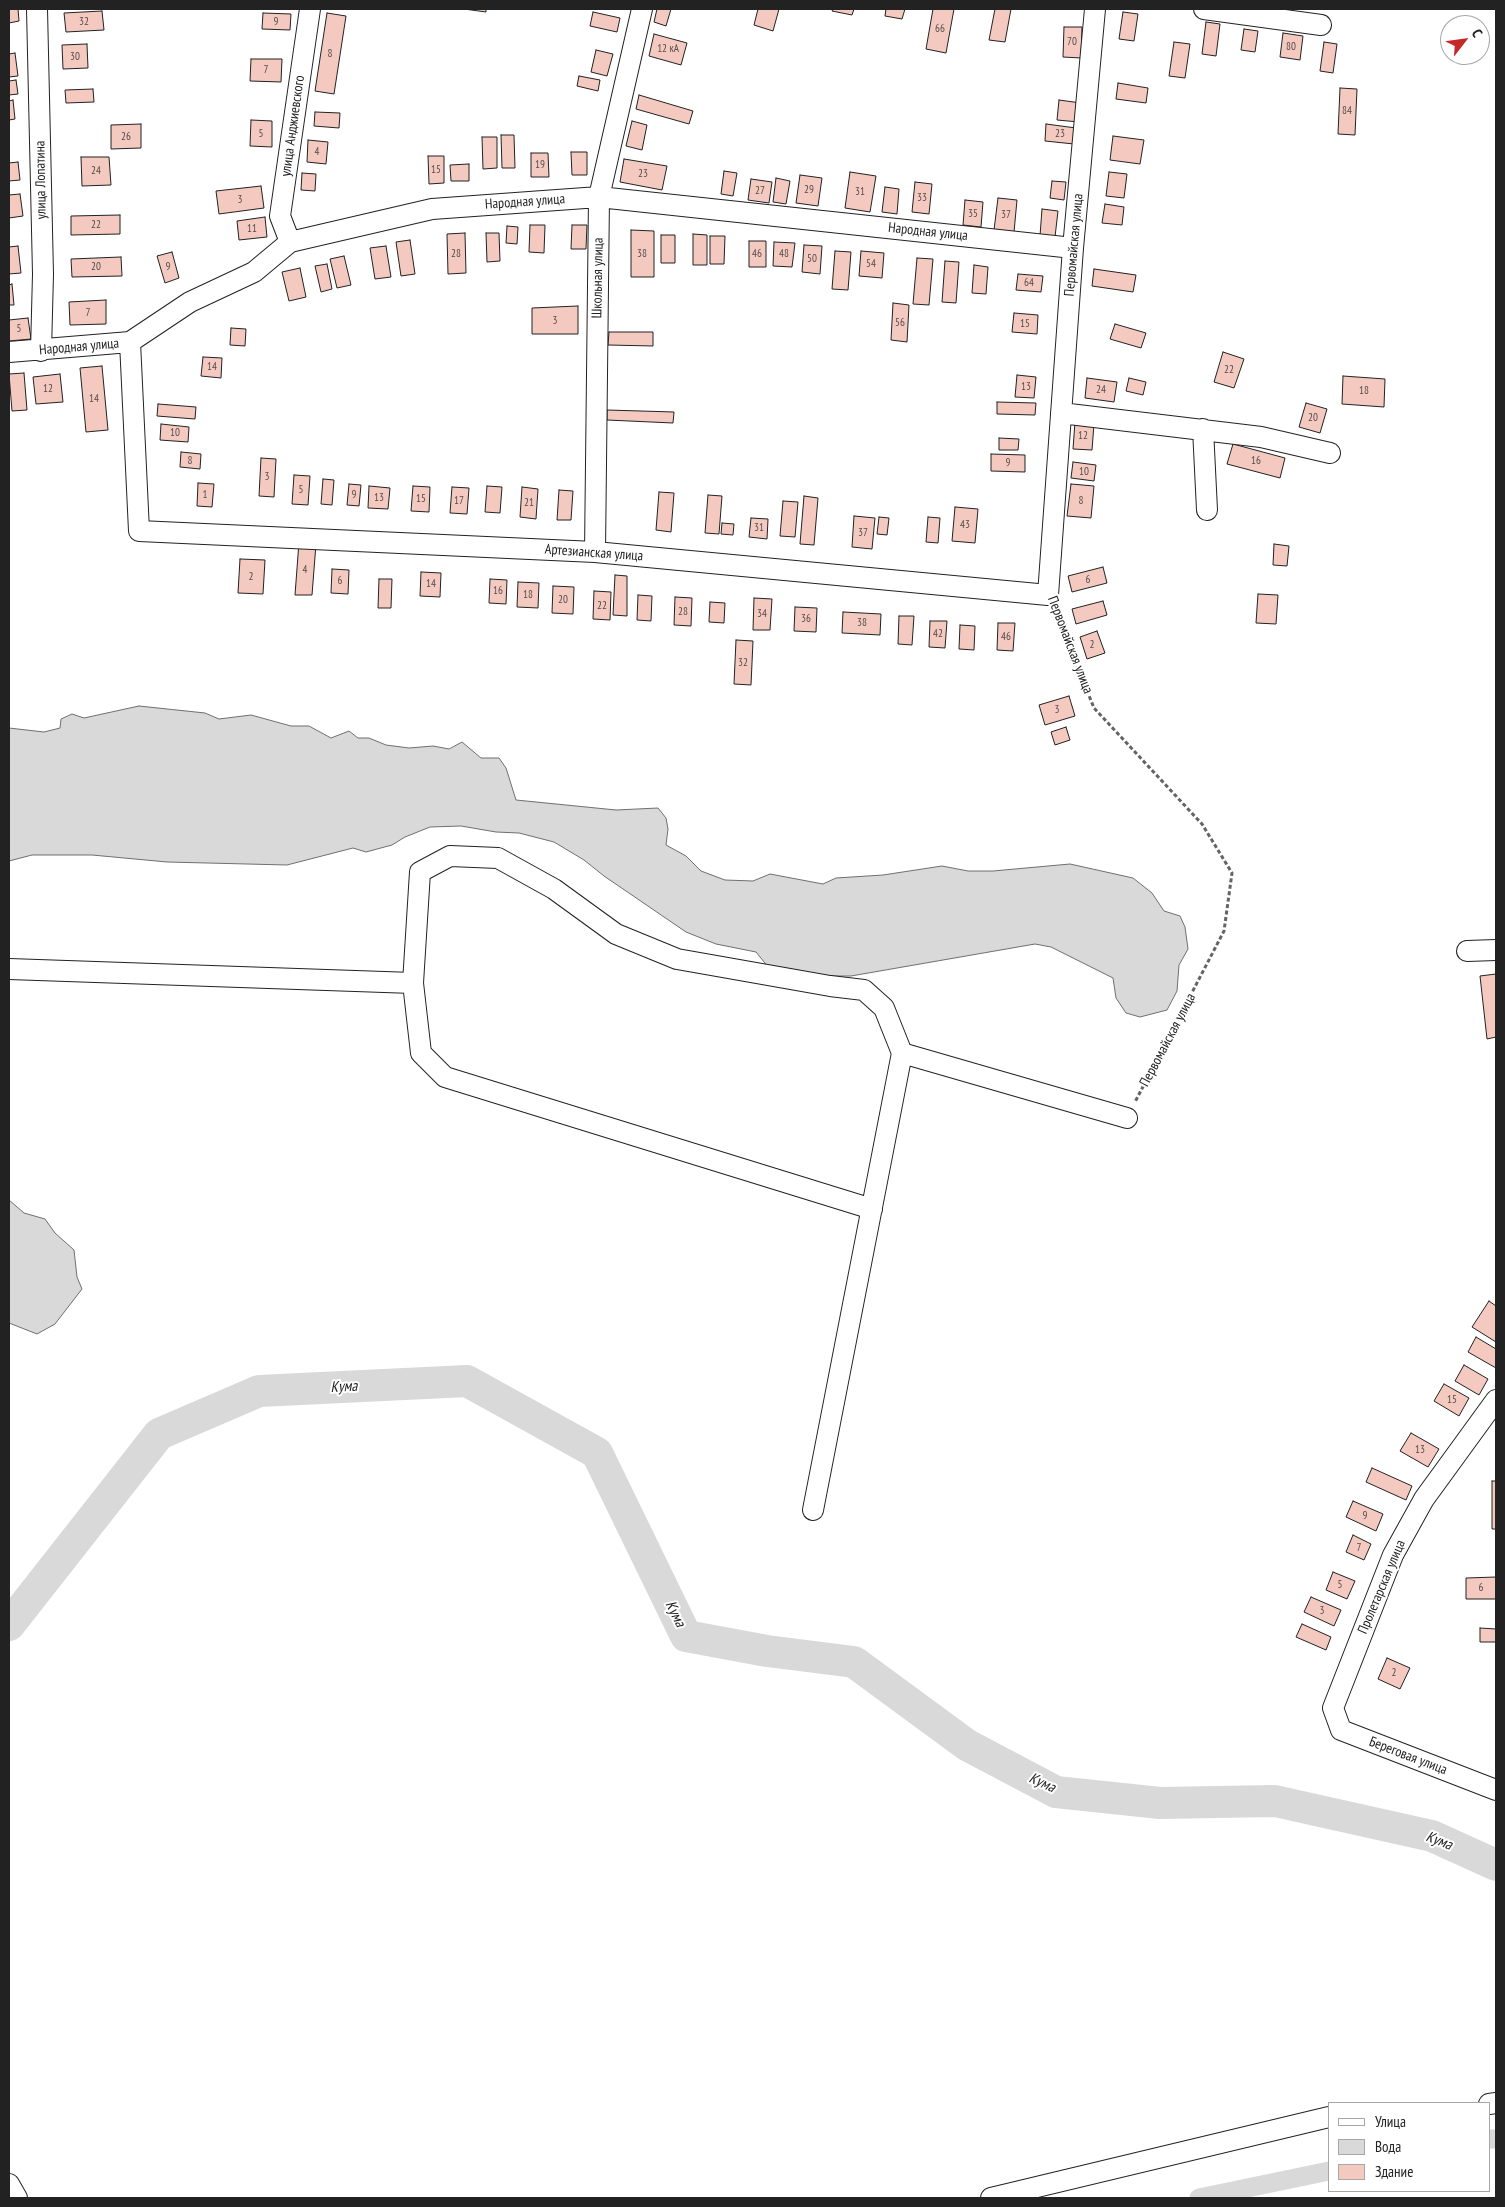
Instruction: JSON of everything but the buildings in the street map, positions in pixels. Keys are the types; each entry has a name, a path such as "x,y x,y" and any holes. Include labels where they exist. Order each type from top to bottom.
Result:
{"street":[{"name":"улица Лопатина","path":"37,9 43,274 41,351"},
{"name":"улица Анджиевского","path":"290,242 280,216 310,9"},
{"name":"Школьная улица","path":"595,552 599,197 642,9"},
{"name":"Первомайская улица","path":"1048,595 1073,248 1095,9"},
{"path":"1204,9 1320,25"},
{"name":"Народная улица","path":"9,352 41,351 130,342 190,302 254,272 290,242 432,209 599,197 1073,248"},
{"name":"Артезианская улица","path":"130,342 139,531 595,552 1048,595"},
{"path":"1061,413 1261,437 1330,453"},
{"path":"1203,430 1207,510"},
{"path":"813,1510 872,1209 902,1053 884,1008 864,990 830,986 677,959 616,934 554,889 498,858 450,856 420,872 413,984 421,1053 445,1077 872,1209"},
{"path":"1467,951 1496,950"},
{"path":"9,970 413,984"},
{"path":"902,1053 1127,1118"},
{"name":"Пролетарская улица","path":"1333,1708 1393,1555 1424,1499 1496,1400"},
{"name":"Береговая улица","path":"1333,1708 1341,1730 1496,1790"},
{"path":"991,2198 1328,2117"},
{"path":"9,2184 17,2198"}],"path":[{"name":"Первомайская улица","path":"1048,595 1094,708 1202,824 1232,873 1224,931 1127,1118"}],"water":[{"path":"139,706 205,713 219,719 251,715 291,726 309,726 331,738 349,731 358,738 369,738 386,745 409,748 433,746 449,749 462,742 481,758 499,758 506,768 516,800 616,810 658,808 666,818 668,829 666,845 686,856 701,871 725,880 753,881 770,874 823,884 836,878 883,875 942,866 968,871 993,871 1070,864 1133,878 1152,893 1164,911 1180,916 1185,927 1188,949 1179,965 1177,991 1167,1010 1140,1017 1126,1013 1116,998 1113,978 1051,947 1035,944 851,976 806,976 769,968 756,952 716,944 686,932 604,876 584,860 554,842 519,833 496,832 461,826 430,827 405,837 392,845 366,852 353,848 287,865 167,862 92,855 32,855 9,861 9,728 44,732 60,728 61,719 72,714 84,718"},
{"path":"9,1200 24,1213 45,1219 55,1233 74,1250 77,1277 82,1289 55,1324 37,1334 9,1323"}],"waterway":[{"name":"Кума","path":"9,1625 159,1434 259,1391 467,1381 597,1453 686,1636 767,1651 854,1662 967,1745 1056,1792 1160,1803 1275,1801 1432,1836 1496,1865"},
{"path":"1490,2139 1496,2139"},
{"path":"1199,2198 1328,2171"}]}
